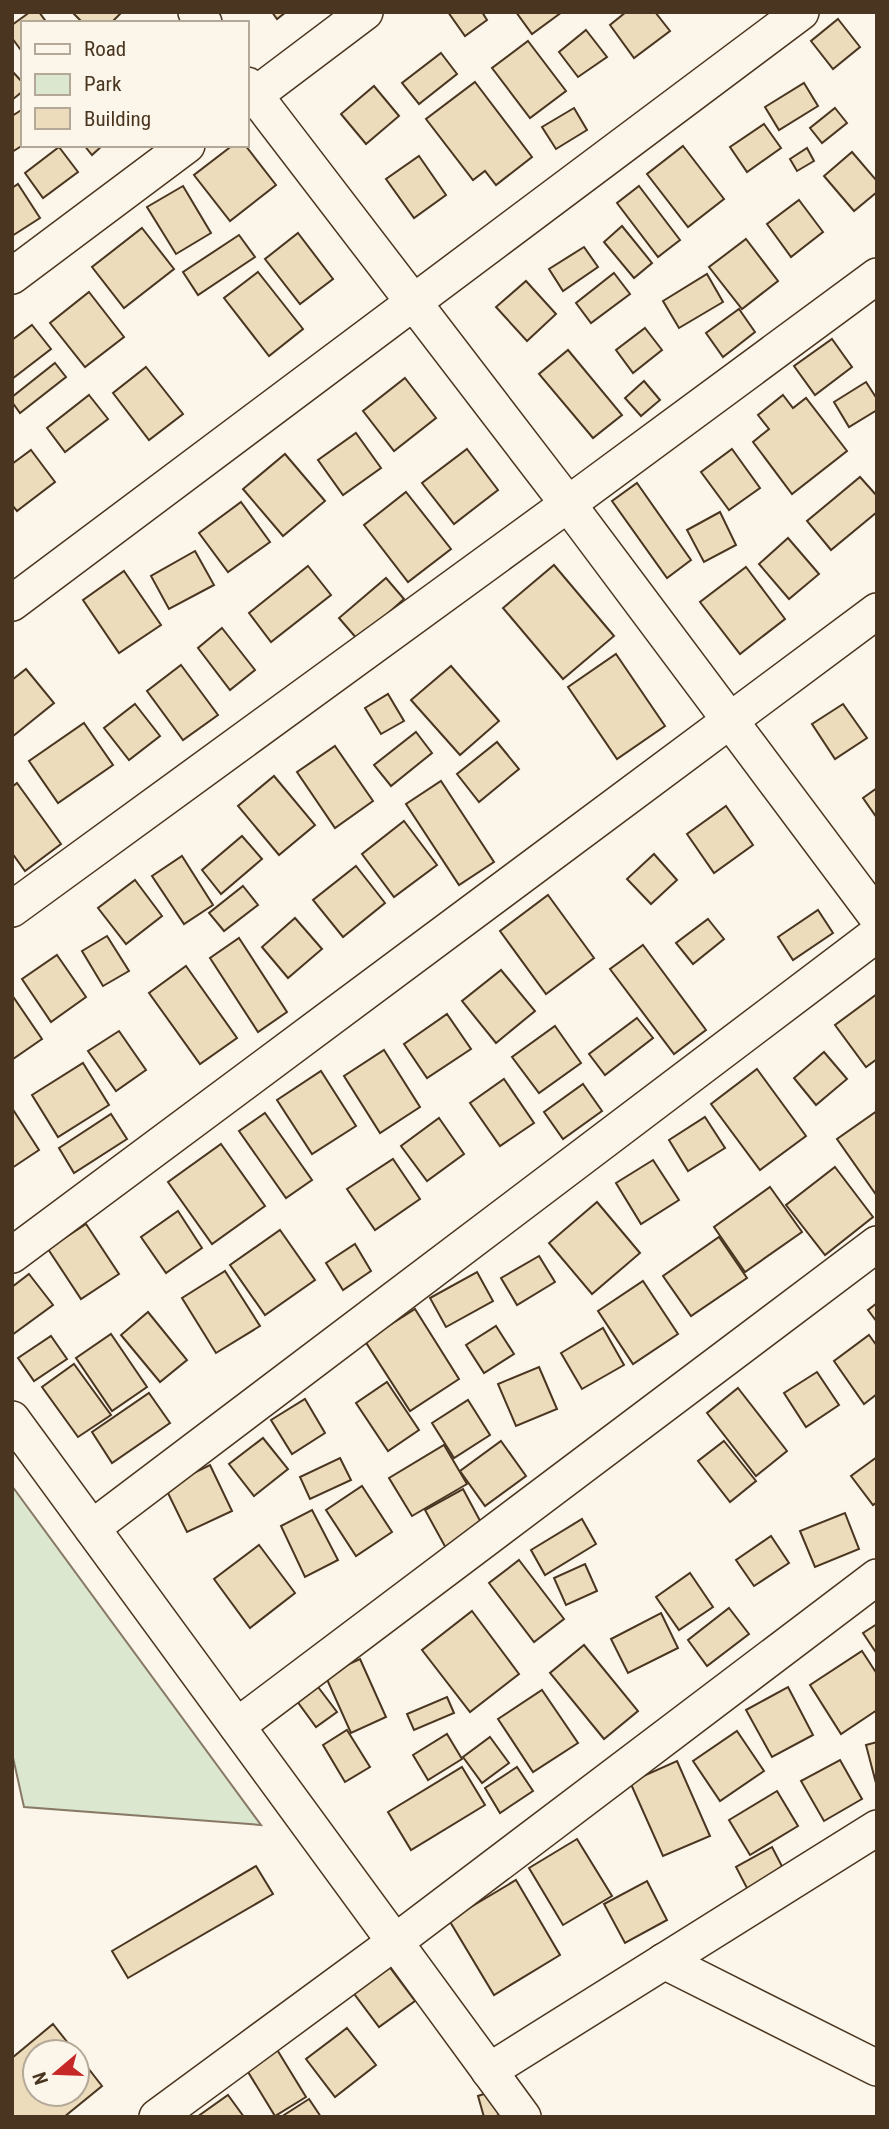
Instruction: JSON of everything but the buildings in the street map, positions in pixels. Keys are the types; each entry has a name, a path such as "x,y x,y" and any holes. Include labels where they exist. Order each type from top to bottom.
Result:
{"street":[{"path":"365,12 249,94 413,302 877,916"},
{"path":"12,603 801,12"},
{"path":"12,276 184,147"},
{"path":"12,909 568,505 877,276"},
{"path":"12,1255 877,611"},
{"path":"92,1528 877,934"},
{"path":"237,1726 877,1244"},
{"path":"12,1419 523,2117"},
{"path":"156,2117 395,1942 877,1577"},
{"path":"489,2071 877,1828"},
{"path":"664,1961 877,2068"}],"green space":[{"path":"12,1486 261,1825 24,1807 12,1753"}]}
